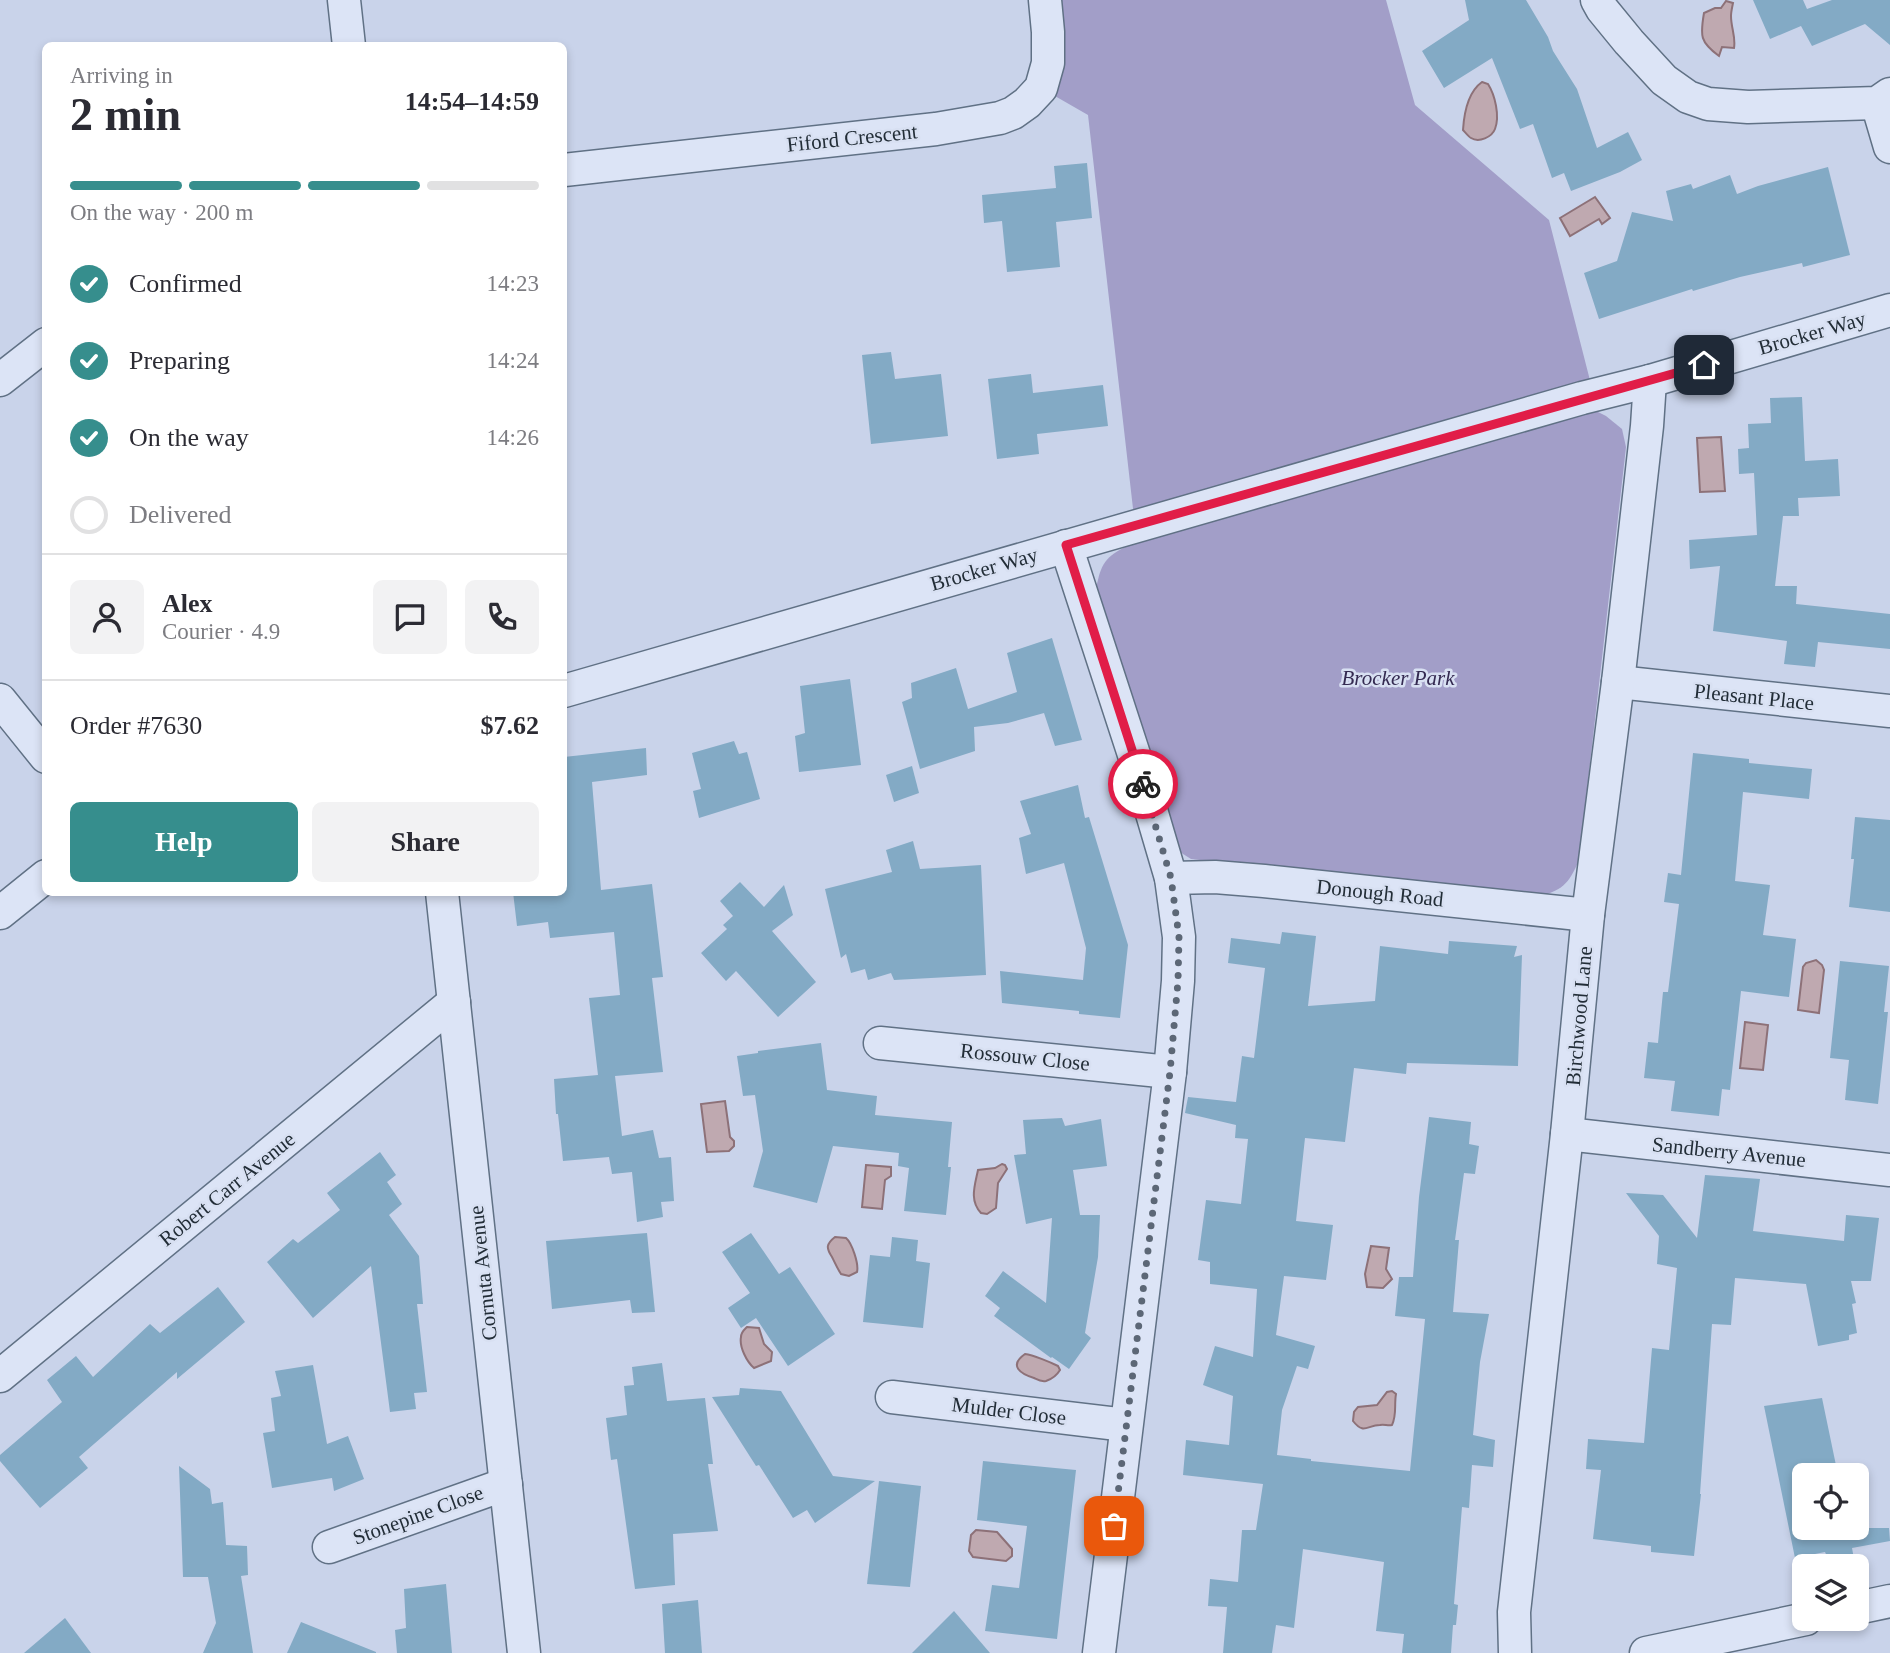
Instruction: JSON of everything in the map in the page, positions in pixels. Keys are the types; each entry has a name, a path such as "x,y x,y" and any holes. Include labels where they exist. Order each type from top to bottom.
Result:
{"street":[{"path":"344,0 349,42"},
{"name":"Fiford Crescent","path":"567,170 936,129 1000,118 1027,103 1041,88 1048,63 1045,0"},
{"path":"1597,0 1629,42 1664,80 1688,97 1708,104 1748,107 1883,98 1890,147"},
{"name":"Brocker Way","path":"567,690 1890,310"},
{"path":"0,380 42,347"},
{"name":"Birchwood Lane","path":"1515,1653 1514,1612 1567,1134 1588,915 1618,682 1650,381"},
{"path":"1066,545 1134,752 1171,878 1179,937 1170,1072 1099,1653"},
{"name":"Pleasant Place","path":"1618,682 1890,711"},
{"path":"0,700 42,752"},
{"name":"Donough Road","path":"1171,878 1214,877 1264,881 1588,915"},
{"path":"0,913 42,879"},
{"name":"Cornuta Avenue","path":"442,896 524,1653"},
{"name":"Robert Carr Avenue","path":"0,1376 454,1002"},
{"name":"Rossouw Close","path":"880,1043 1170,1072"},
{"name":"Sandberry Avenue","path":"1567,1134 1890,1170"},
{"name":"Mulder Close","path":"892,1397 1126,1424"},
{"name":"Stonepine Close","path":"329,1547 506,1484"},
{"path":"1869,1605 1890,1601"},
{"path":"1646,1653 1792,1622"}],"green space":[{"path":"1045,0 1386,0 1415,105 1549,220 1594,396 1135,526 1088,115 1041,88"},
{"name":"Brocker Park","path":"1596,411 1622,429 1626,447 1579,860 1564,885 1536,897 1191,859 1172,847 1096,589 1102,567 1109,557 1129,545"}],"shaded area":[{"path":"1726,1 1733,3 1731,16 1734,48 1722,47 1719,56 1708,47 1703,38 1704,13 1721,8"},
{"path":"1482,82 1488,84 1493,94 1497,118 1493,132 1478,140 1470,138 1463,130 1470,97"},
{"path":"1595,197 1610,218 1602,224 1599,219 1570,236 1560,218"},
{"path":"1721,437 1725,491 1700,492 1697,438"},
{"path":"1816,960 1824,970 1819,1013 1798,1010 1803,967"},
{"path":"1745,1022 1768,1025 1763,1070 1740,1068"},
{"path":"725,1101 730,1137 734,1146 729,1151 707,1152 701,1104"},
{"path":"1002,1164 1007,1169 998,1183 996,1208 987,1214 981,1213 974,1198 978,1170 995,1168"},
{"path":"866,1165 891,1167 891,1176 885,1180 882,1209 862,1207"},
{"path":"835,1237 846,1238 851,1244 857,1272 849,1276 841,1274 829,1251 828,1246"},
{"path":"1371,1246 1389,1248 1386,1269 1392,1279 1383,1288 1367,1287 1365,1274"},
{"path":"747,1327 759,1328 764,1344 772,1352 771,1361 754,1368 749,1362 742,1350 741,1341 742,1332"},
{"path":"1025,1354 1055,1364 1060,1370 1046,1381 1029,1376 1017,1366 1017,1362"},
{"path":"1387,1392 1396,1394 1392,1425 1360,1428 1353,1421 1358,1407 1377,1405"},
{"path":"976,1530 997,1532 1012,1549 1012,1556 1006,1561 973,1557 969,1551 971,1535"}],"building":[{"path":"1465,0 1526,0 1577,89 1597,148 1628,132 1642,160 1620,172 1571,191 1564,173 1552,178 1533,124 1520,129 1492,58 1444,88 1422,51 1469,20"},
{"path":"1753,0 1803,0 1807,9 1832,0 1890,0 1890,45 1865,24 1812,46 1801,26 1770,39"},
{"path":"1087,163 1092,218 1056,222 1060,267 1007,272 1002,221 984,223 982,195 1056,188 1054,166"},
{"path":"1828,167 1850,255 1803,267 1802,263 1693,291 1692,289 1599,319 1584,273 1617,261 1632,212 1673,221 1666,191 1691,184 1693,189 1730,175 1737,194"},
{"path":"891,352 895,379 941,374 948,436 871,444 862,355"},
{"path":"1031,374 1033,393 1103,385 1108,426 1037,434 1039,454 997,459 988,379"},
{"path":"1802,397 1805,461 1838,459 1840,496 1798,498 1799,516 1783,516 1775,586 1797,586 1796,604 1890,614 1890,649 1818,642 1815,667 1784,664 1787,641 1713,631 1720,566 1690,569 1689,540 1757,535 1754,473 1739,474 1738,449 1749,448 1748,424 1771,423 1770,398"},
{"path":"1052,638 1082,740 1055,746 1044,713 1008,723 974,727 975,751 920,769 902,702 912,698 911,683 956,668 968,709 1017,692 1007,653"},
{"path":"850,679 861,765 799,772 795,736 805,733 800,686"},
{"path":"734,741 739,754 747,752 760,799 699,818 693,791 701,789 692,753"},
{"path":"646,748 647,775 592,782 601,890 652,884 663,977 652,978 663,1072 615,1076 622,1136 653,1130 659,1158 671,1157 674,1201 661,1202 663,1217 637,1222 632,1172 612,1174 609,1157 563,1161 556,1114 554,1079 598,1075 589,998 620,995 614,932 550,938 548,922 517,926 513,896 567,896 567,757"},
{"path":"1693,753 1749,759 1749,763 1812,769 1809,799 1743,792 1735,881 1770,885 1763,935 1796,939 1789,997 1741,991 1730,1090 1722,1089 1719,1116 1671,1111 1675,1081 1644,1078 1648,1042 1658,1043 1663,992 1668,992 1679,904 1664,902 1668,873 1681,875"},
{"path":"912,766 919,793 894,802 886,775"},
{"path":"1078,785 1085,818 1089,817 1128,945 1120,1018 1002,1003 1000,971 1083,980 1086,948 1064,863 1026,874 1019,838 1031,834 1020,801"},
{"path":"1855,817 1890,820 1890,912 1849,907"},
{"path":"913,841 920,869 981,865 986,975 894,980 891,973 868,980 865,969 851,973 846,954 841,958 825,889 892,872 886,850"},
{"path":"740,882 764,907 784,885 793,915 772,931 816,982 778,1017 736,971 726,981 701,953 727,929 723,925 733,916 720,901"},
{"path":"1282,932 1316,936 1308,1006 1375,1001 1380,946 1448,954 1449,941 1517,946 1514,957 1522,955 1518,1066 1407,1063 1406,1074 1354,1068 1345,1142 1305,1138 1296,1221 1333,1225 1326,1280 1284,1276 1276,1335 1315,1346 1308,1369 1297,1366 1282,1410 1277,1455 1410,1471 1425,1319 1395,1316 1399,1277 1413,1277 1429,1117 1471,1122 1469,1144 1479,1146 1475,1174 1464,1173 1455,1240 1459,1240 1453,1312 1489,1314 1480,1362 1473,1435 1495,1440 1493,1467 1472,1465 1469,1508 1462,1507 1454,1604 1458,1605 1451,1653 1402,1653 1404,1634 1376,1631 1384,1562 1303,1549 1294,1628 1276,1625 1272,1653 1223,1653 1227,1607 1208,1606 1210,1579 1238,1582 1242,1530 1256,1530 1263,1484 1183,1475 1186,1440 1229,1445 1233,1396 1203,1385 1215,1346 1253,1357 1257,1289 1210,1284 1210,1262 1198,1260 1206,1200 1241,1204 1248,1139 1235,1138 1236,1125 1185,1113 1188,1097 1236,1102 1242,1056 1254,1058 1265,968 1228,963 1231,938 1280,944"},
{"path":"1840,961 1889,966 1884,1012 1888,1012 1878,1104 1845,1100 1849,1060 1830,1058"},
{"path":"821,1043 827,1090 877,1096 875,1115 952,1122 946,1215 904,1211 909,1168 898,1166 899,1153 833,1146 817,1203 753,1187 763,1151 755,1095 743,1096 737,1056"},
{"path":"1062,1118 1065,1126 1101,1119 1107,1166 1073,1170 1080,1215 1100,1215 1098,1257 1085,1333 1091,1338 1069,1369 994,1316 1000,1308 985,1296 1003,1271 1046,1303 1052,1218 1026,1224 1014,1155 1026,1154 1023,1120"},
{"path":"380,1152 396,1175 387,1182 402,1204 389,1215 419,1256 423,1304 417,1304 427,1392 414,1393 416,1409 390,1412 371,1266 313,1318 267,1262 293,1239 298,1243 340,1210 327,1193"},
{"path":"1705,1175 1760,1179 1753,1231 1844,1241 1846,1215 1879,1218 1871,1281 1851,1281 1856,1303 1852,1304 1857,1333 1849,1335 1849,1340 1818,1346 1806,1284 1735,1278 1731,1325 1712,1324 1701,1494 1694,1556 1651,1552 1651,1546 1593,1539 1601,1470 1586,1469 1588,1439 1644,1443 1652,1348 1669,1350 1677,1268 1657,1264 1659,1236 1626,1193 1663,1195 1697,1238"},
{"path":"647,1233 655,1312 632,1313 630,1300 552,1309 546,1241"},
{"path":"751,1233 779,1274 790,1267 835,1334 788,1366 756,1318 741,1328 728,1308 750,1293 722,1252"},
{"path":"892,1237 918,1240 916,1261 930,1263 923,1328 863,1322 870,1255 890,1257"},
{"path":"218,1287 245,1322 177,1379 177,1372 79,1457 88,1468 40,1508 0,1461 0,1455 62,1402 47,1380 76,1356 93,1377 150,1324 160,1333"},
{"path":"662,1363 667,1401 705,1398 713,1464 708,1464 718,1531 673,1534 675,1585 635,1589 617,1459 611,1460 606,1418 627,1415 624,1386 634,1385 632,1367"},
{"path":"313,1365 327,1444 348,1436 364,1479 334,1491 332,1478 272,1488 263,1433 275,1431 271,1398 281,1396 275,1371"},
{"path":"740,1388 781,1391 833,1476 875,1481 815,1523 807,1510 793,1518 712,1397 739,1395"},
{"path":"1822,1398 1836,1463 1792,1463 1792,1540 1869,1540 1869,1528 1889,1528 1890,1541 1852,1548 1853,1554 1794,1554 1764,1406"},
{"path":"983,1461 1076,1470 1057,1639 985,1631 992,1585 1019,1588 1027,1526 977,1520"},
{"path":"179,1466 210,1489 212,1504 223,1502 226,1545 247,1546 248,1575 241,1576 253,1653 203,1653 216,1623 208,1577 183,1577"},
{"path":"879,1481 921,1486 910,1587 867,1584"},
{"path":"446,1584 452,1653 397,1653 395,1630 406,1628 404,1589"},
{"path":"698,1600 702,1653 665,1653 662,1604"},
{"path":"954,1611 990,1653 912,1653"},
{"path":"65,1618 91,1653 24,1653"},
{"path":"301,1622 376,1652 376,1653 287,1653"}],"way so far":[{"path":"1114,1526 1170,1072 1178,981 1179,937 1171,878 1143,784"}],"route":[{"path":"1143,784 1066,545 1704,365"}]}
